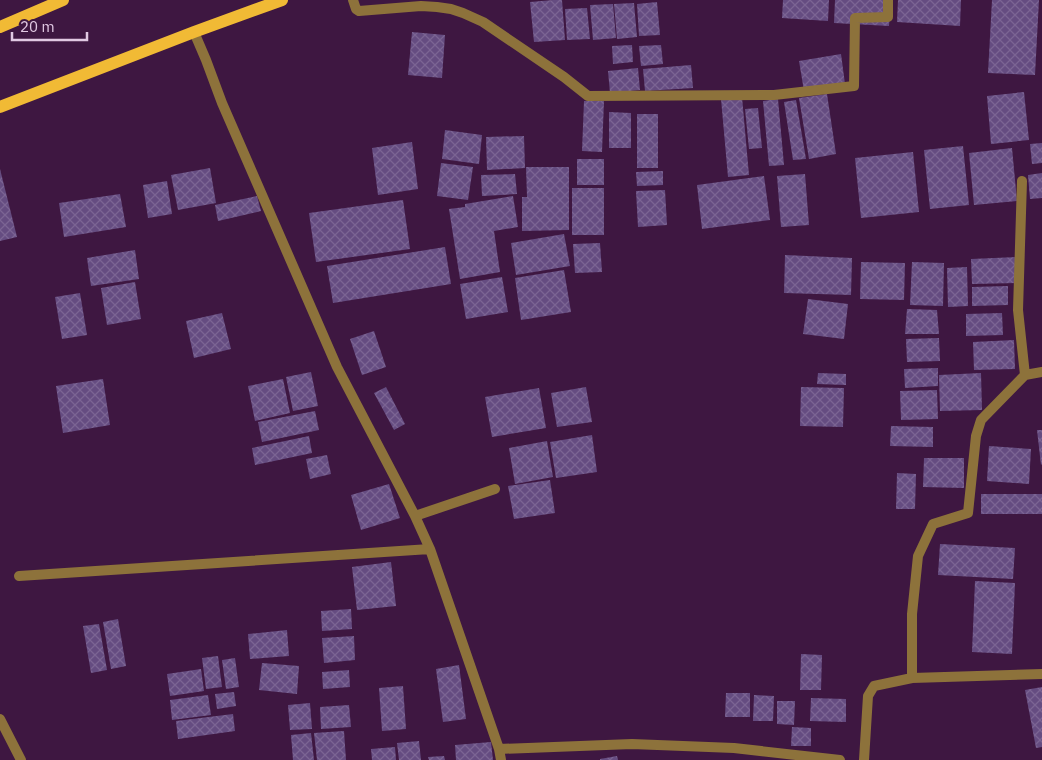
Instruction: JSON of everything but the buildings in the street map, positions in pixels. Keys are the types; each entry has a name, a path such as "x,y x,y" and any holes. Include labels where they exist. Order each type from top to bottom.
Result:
{"main road":[{"path":"0,27 63,0"},
{"path":"0,107 282,0"}],"street":[{"path":"353,0 356,9 359,10 421,6 451,9 464,13 483,22 564,77 588,96 774,95 854,86 855,18 888,17 888,0"},
{"path":"194,32 226,112 337,368 430,550 499,749 501,760"},
{"path":"1022,182 1018,310 1026,375"},
{"path":"912,678 912,614 918,556 933,524 968,513 976,436 981,420 1026,375 1042,372"},
{"path":"414,516 495,489"},
{"path":"19,576 430,550"},
{"path":"864,760 868,696 874,686 912,678 1042,674"},
{"path":"0,719 21,760"},
{"path":"499,749 632,744 734,748 840,760"}]}
